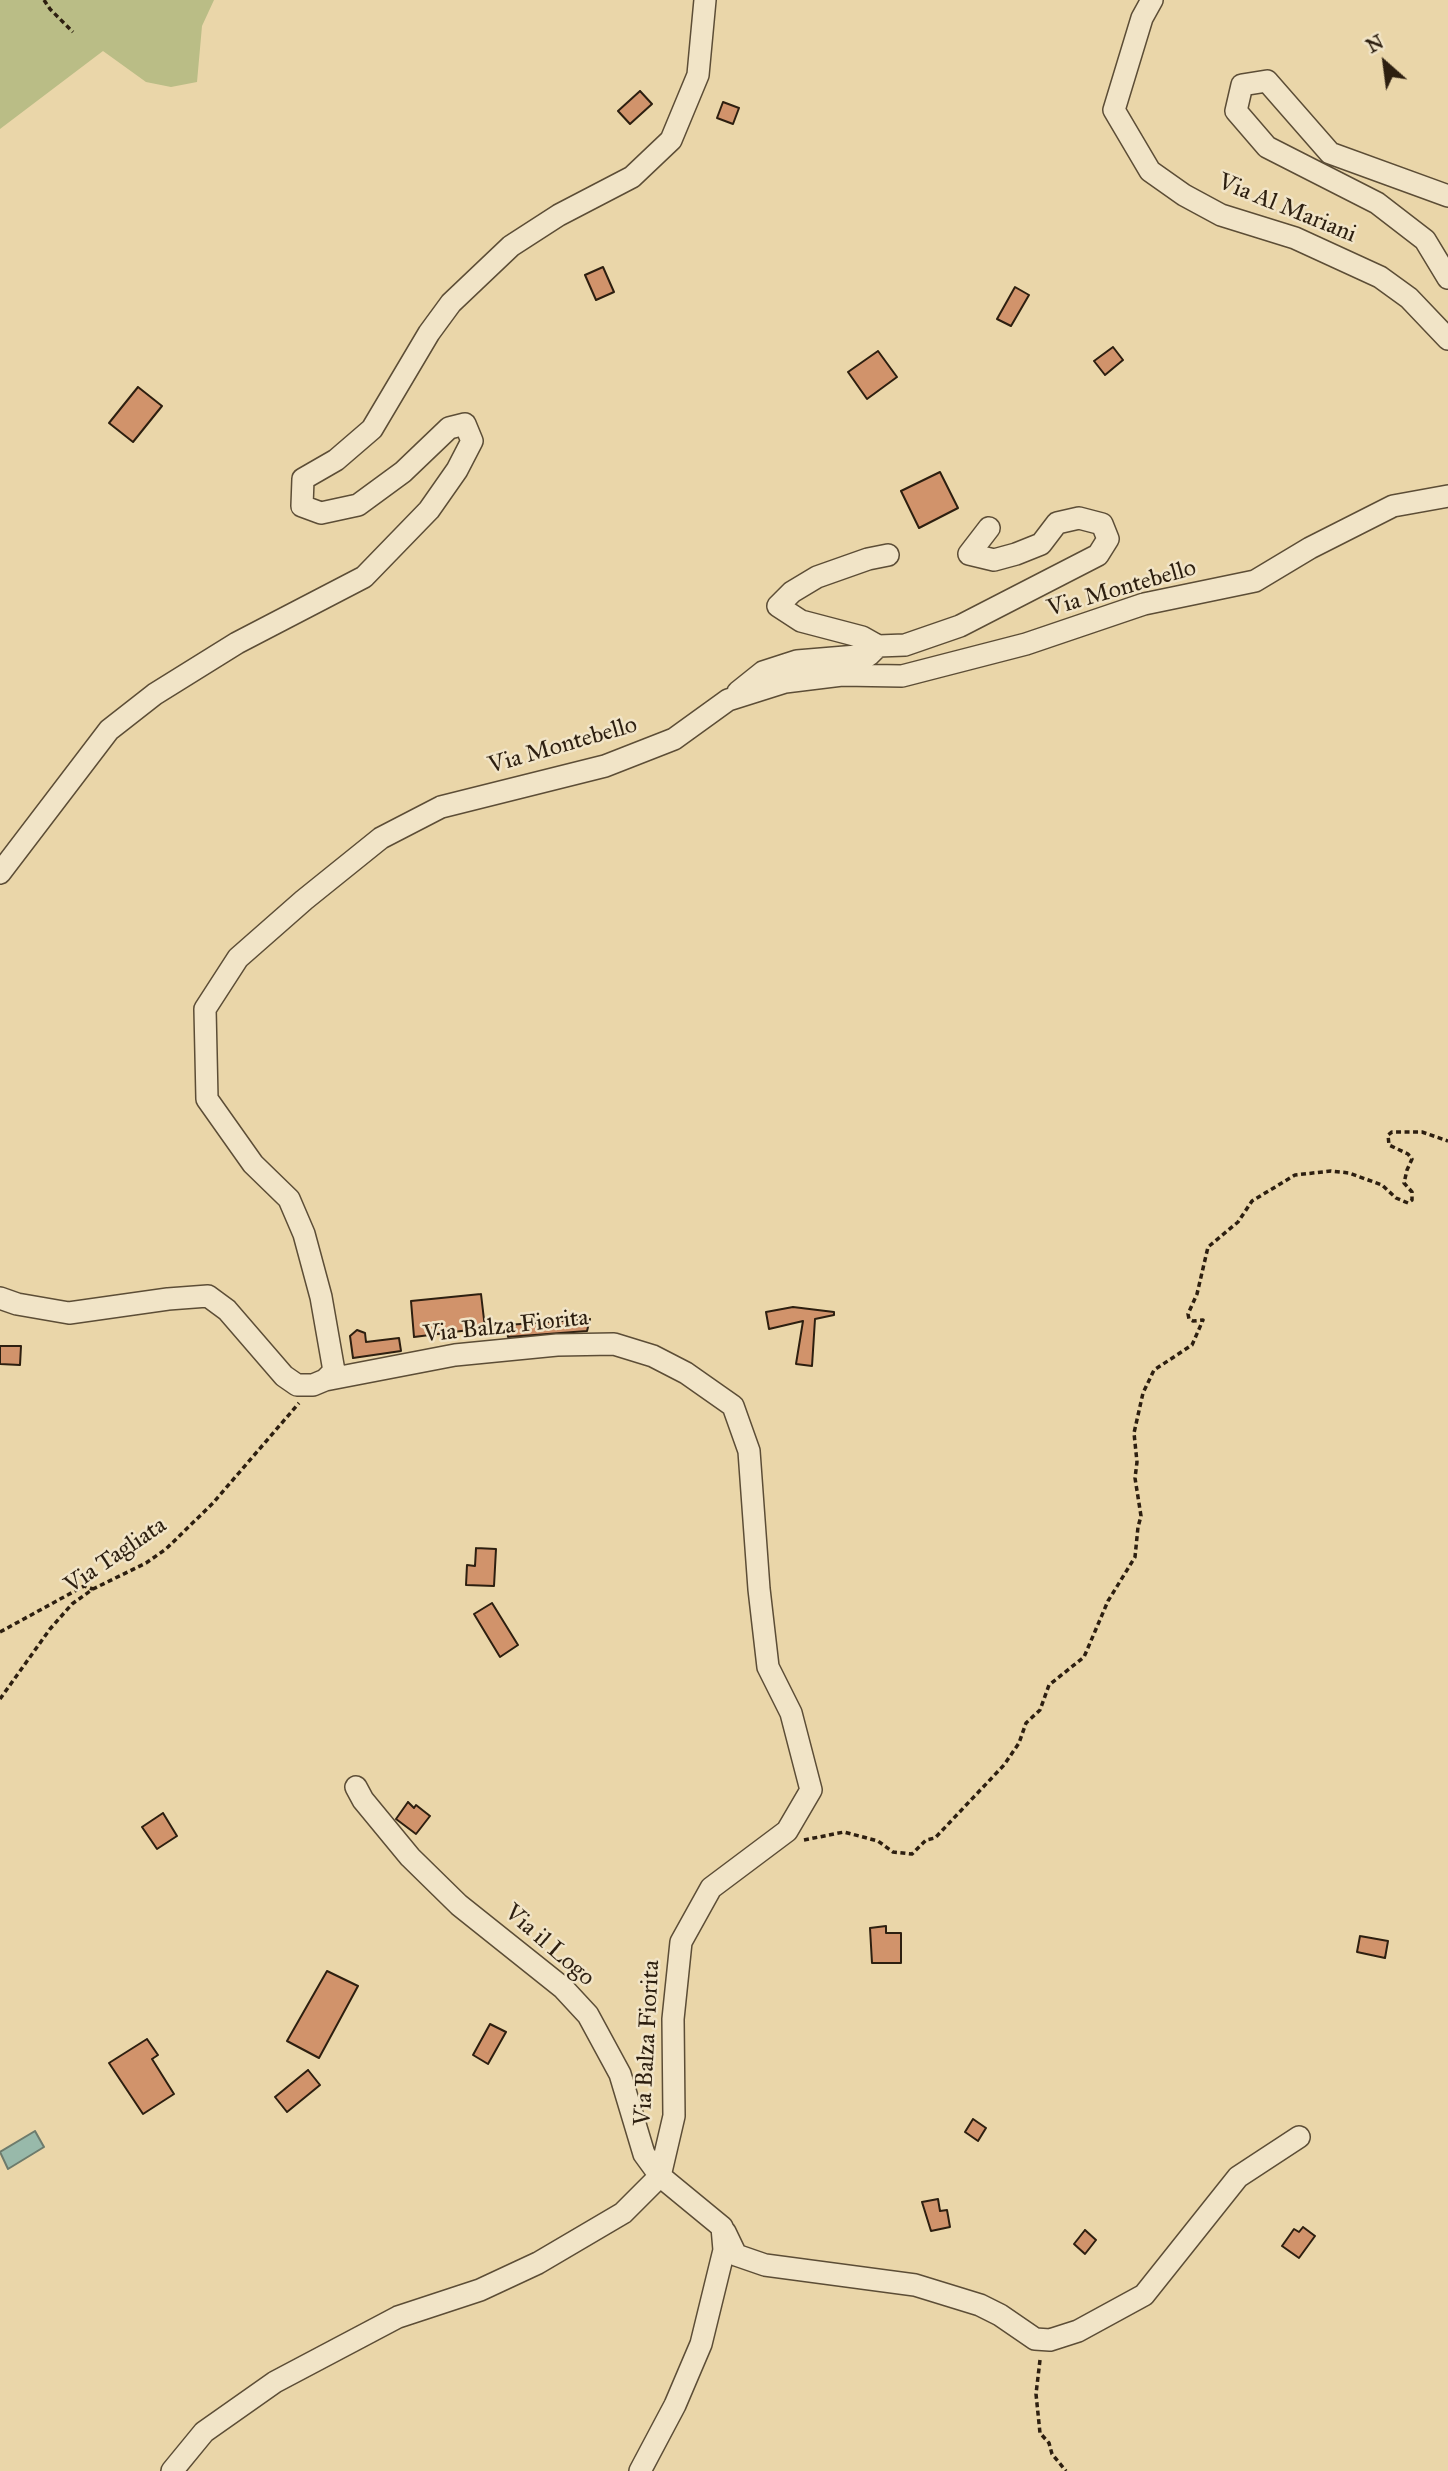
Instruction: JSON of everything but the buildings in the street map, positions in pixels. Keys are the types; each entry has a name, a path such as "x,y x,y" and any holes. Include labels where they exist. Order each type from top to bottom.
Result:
{"street":[{"path":"0,873 109,730 155,694 237,643 363,577 429,510 457,470 472,441 465,424 449,428 403,472 358,505 321,513 302,506 303,480 336,460 372,429 429,333 451,303 512,246 559,215 632,177 671,139 698,75 705,0"},
{"name":"Via Al Mariani","path":"1152,0 1142,18 1114,110 1150,171 1184,195 1221,215 1295,238 1380,277 1409,298 1448,339"},
{"path":"1448,196 1329,153 1266,81 1242,85 1236,111 1267,148 1377,203 1425,240 1448,278"},
{"name":"Via Montebello","path":"324,1378 321,1297 304,1234 289,1199 253,1164 207,1099 205,1009 238,958 381,838 441,807 605,766 674,739 728,700 785,682 842,675 902,676 1026,644 1144,604 1255,581 1310,548 1393,506 1448,496"},
{"path":"888,555 817,577 792,592 778,606 801,621 862,637 878,646 905,645 960,626 1098,555 1108,539 1102,524 1079,518 1057,523 1041,544 1016,554 994,560 969,554 989,528"},
{"path":"728,700 763,672 797,661 869,655 878,646"},
{"path":"0,1298 17,1304 69,1313 208,1296 227,1310 284,1376 297,1385 324,1378"},
{"name":"Via Balza Fiorita","path":"324,1378 455,1355 557,1345 614,1344 653,1356 733,1406 749,1451 759,1589 768,1667 791,1713 811,1790 787,1831 711,1888 681,1942 673,2019 674,2116 660,2176"},
{"name":"Via il Logo","path":"356,1787 363,1800 410,1857 459,1905 563,1988 588,2015 620,2074 644,2154 660,2176 722,2227 736,2255 765,2265 915,2285 980,2305 1042,2340"},
{"path":"1042,2340 1079,2331 1144,2295 1238,2177 1299,2137"},
{"path":"172,2471 204,2432 275,2382 398,2317 480,2290 538,2263 623,2213 660,2176"},
{"path":"640,2471 675,2405 701,2344 724,2250 722,2227"}],"path":[{"path":"44,0 73,32"},
{"path":"769,1845 844,1832 878,1841 893,1852 912,1854 926,1840 935,1838 961,1809 972,1802 1019,1743 1026,1723 1040,1710 1049,1685 1084,1657 1108,1601 1135,1557 1142,1516 1135,1478 1137,1462 1134,1433 1143,1393 1154,1370 1192,1345 1203,1320 1193,1321 1188,1314 1197,1294 1208,1247 1238,1222 1252,1201 1295,1175 1331,1171 1349,1173 1382,1185 1395,1198 1408,1203 1412,1200 1412,1192 1404,1183 1406,1170 1412,1159 1408,1154 1389,1145 1388,1135 1392,1132 1422,1132 1448,1141"},
{"name":"Via Tagliata","path":"0,1699 50,1629 72,1604 93,1589 146,1563 166,1549 213,1503 324,1378"},
{"path":"0,1632 84,1586 93,1589"},
{"path":"1042,2340 1036,2394 1040,2433 1066,2471"}],"green space":[{"path":"0,0 214,0 202,26 197,82 171,87 146,82 103,51 0,129"}],"shaded area":[{"path":"35,2131 44,2147 8,2169 0,2152"}]}
